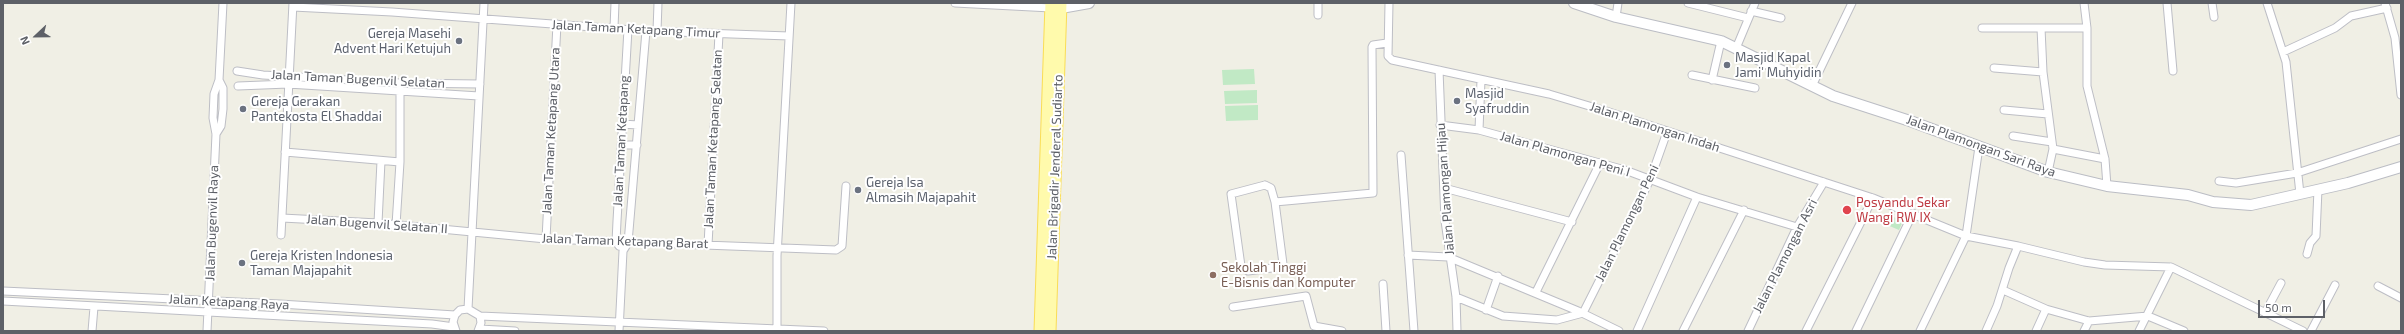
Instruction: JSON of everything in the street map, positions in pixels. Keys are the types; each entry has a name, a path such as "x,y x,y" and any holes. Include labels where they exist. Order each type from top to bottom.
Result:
{"main road":[{"name":"Jalan Brigadir Jenderal Sudiarto","path":"1040,331 1056,6"},
{"name":"Jalan Brigadir Jenderal Sudiarto","path":"1050,331 1056,6"}],"street":[{"name":"Jalan Bugenvil Raya","path":"207,331 216,134 221,126 223,109 223,88 219,80 223,3"},
{"path":"468,309 484,3"},
{"path":"614,28 615,3"},
{"path":"657,31 658,3"},
{"path":"777,330 778,247 791,3"},
{"path":"955,3 1056,6 1089,3"},
{"path":"1318,3 1318,15"},
{"name":"Jalan Plamongan Indah","path":"1389,3 1387,43 1388,56 1392,60 1571,100 1873,198 1913,213 1966,236 2018,246 2084,262 2105,265 2171,267"},
{"name":"Jalan Plamongan Sari Raya","path":"1574,3 1616,17 1721,40 1737,46 1833,96 1910,121 1978,147 2107,186 2188,195 2213,202 2243,206 2318,190 2401,167"},
{"path":"1616,17 1618,3"},
{"path":"1688,3 1781,18"},
{"path":"1737,46 1755,3"},
{"path":"1812,86 1852,3"},
{"path":"2084,3 2087,28 2087,86 2105,159 2107,186"},
{"path":"2167,3 2173,71"},
{"path":"2212,3 2214,17"},
{"path":"2267,3 2286,62 2300,194"},
{"path":"281,235 293,5"},
{"name":"Jalan Taman Ketapang Timur","path":"293,5 646,31 789,36"},
{"path":"2283,52 2335,28 2351,16 2386,6 2395,38 2401,95"},
{"name":"Jalan Taman Ketapang Utara","path":"546,238 556,24"},
{"path":"1982,28 2087,28"},
{"path":"2041,28 2043,72 2053,148 2049,168"},
{"name":"Jalan Taman Ketapang","path":"616,242 628,29"},
{"name":"Jalan Taman Ketapang","path":"619,331 623,251 628,243 646,31"},
{"name":"Jalan Taman Ketapang Selatan","path":"708,245 719,34"},
{"path":"1712,80 1721,40"},
{"path":"1275,202 1374,193 1372,47 1373,45 1387,43"},
{"path":"1994,68 2043,72"},
{"name":"Jalan Plamongan Hijau","path":"1439,70 1444,221 1448,257 1456,297 1457,331"},
{"name":"Jalan Taman Bugenvil Selatan","path":"237,71 289,80 400,92 479,96"},
{"path":"1692,75 1755,88"},
{"name":"Jalan Taman Bugenvil Selatan","path":"238,86 289,80 480,84"},
{"path":"1479,130 1481,80"},
{"path":"396,224 400,162 400,83"},
{"path":"2004,110 2048,114"},
{"path":"622,124 638,125"},
{"name":"Jalan Plamongan Peni I","path":"1440,125 1479,130 1600,163 1697,197 1797,227"},
{"name":"Jalan Plamongan Peni","path":"1583,313 1650,180 1667,132"},
{"path":"2013,136 2053,148 2105,159"},
{"path":"2219,181 2236,182 2297,173 2401,139"},
{"path":"621,145 636,145"},
{"path":"1920,331 1966,236 1978,147"},
{"path":"285,152 400,162"},
{"path":"1401,154 1414,331"},
{"path":"378,223 381,161"},
{"path":"1536,292 1600,163"},
{"name":"Jalan Plamongan Asri","path":"1748,331 1797,227 1824,182"},
{"path":"1265,185 1270,188 1275,202 1283,264 1280,267 1244,270 1241,266 1231,194 1265,185"},
{"name":"Jalan Taman Ketapang Barat","path":"472,231 546,238 628,243 836,250 841,248 846,186"},
{"path":"1444,188 1572,222"},
{"path":"2307,254 2310,243 2316,236 2318,190"},
{"path":"1637,331 1697,197"},
{"path":"1806,331 1873,198"},
{"path":"1683,331 1744,210"},
{"path":"1856,331 1913,213"},
{"name":"Jalan Bugenvil Selatan II","path":"282,218 396,224 472,231"},
{"path":"616,242 623,251"},
{"path":"1986,331 2003,290 2018,246"},
{"path":"1408,255 1448,257 1536,292 1619,331"},
{"path":"2139,331 2148,316 2171,267 2303,331"},
{"path":"1486,310 1498,276"},
{"path":"2265,313 2280,282"},
{"path":"1383,284 1386,331"},
{"path":"2311,331 2335,285"},
{"path":"2378,286 2401,298"},
{"path":"2003,290 2046,309 2088,321 2148,316 2184,331"},
{"name":"Jalan Ketapang Raya","path":"3,291 456,315"},
{"path":"1233,307 1306,296 1313,324 1321,330 1342,331"},
{"path":"1456,297 1503,316 1557,320 1583,313"},
{"name":"Jalan Ketapang Raya","path":"3,301 432,324 455,329"},
{"path":"92,331 94,307"},
{"path":"455,329 456,315 460,310 468,309 480,316 824,331"},
{"path":"2036,331 2046,309"},
{"path":"432,324 433,313"},
{"path":"480,316 479,330 515,331"},
{"path":"2084,331 2088,321"}],"green space":[{"path":"1254,69 1255,84 1223,85 1222,70"},
{"path":"1257,90 1257,103 1225,104 1224,91"},
{"path":"1258,105 1258,120 1226,121 1225,106"},
{"path":"1884,213 1903,221 1899,230 1880,222"}],"place":[{"name":"Gereja Masehi Advent Hari Ketujuh","path":"459,41"},
{"name":"Masjid Kapal Jami' Muhyidin","path":"1727,65"},
{"name":"Masjid Syafruddin","path":"1457,101"},
{"name":"Gereja Gerakan Pantekosta El Shaddai","path":"243,109"},
{"name":"Gereja Isa Almasih Majapahit","path":"858,190"},
{"name":"Posyandu Sekar Wangi RW IX","path":"1847,210"},
{"name":"Gereja Kristen Indonesia Taman Majapahit","path":"242,263"},
{"name":"Sekolah Tinggi E-Bisnis dan Komputer","path":"1213,275"}]}
